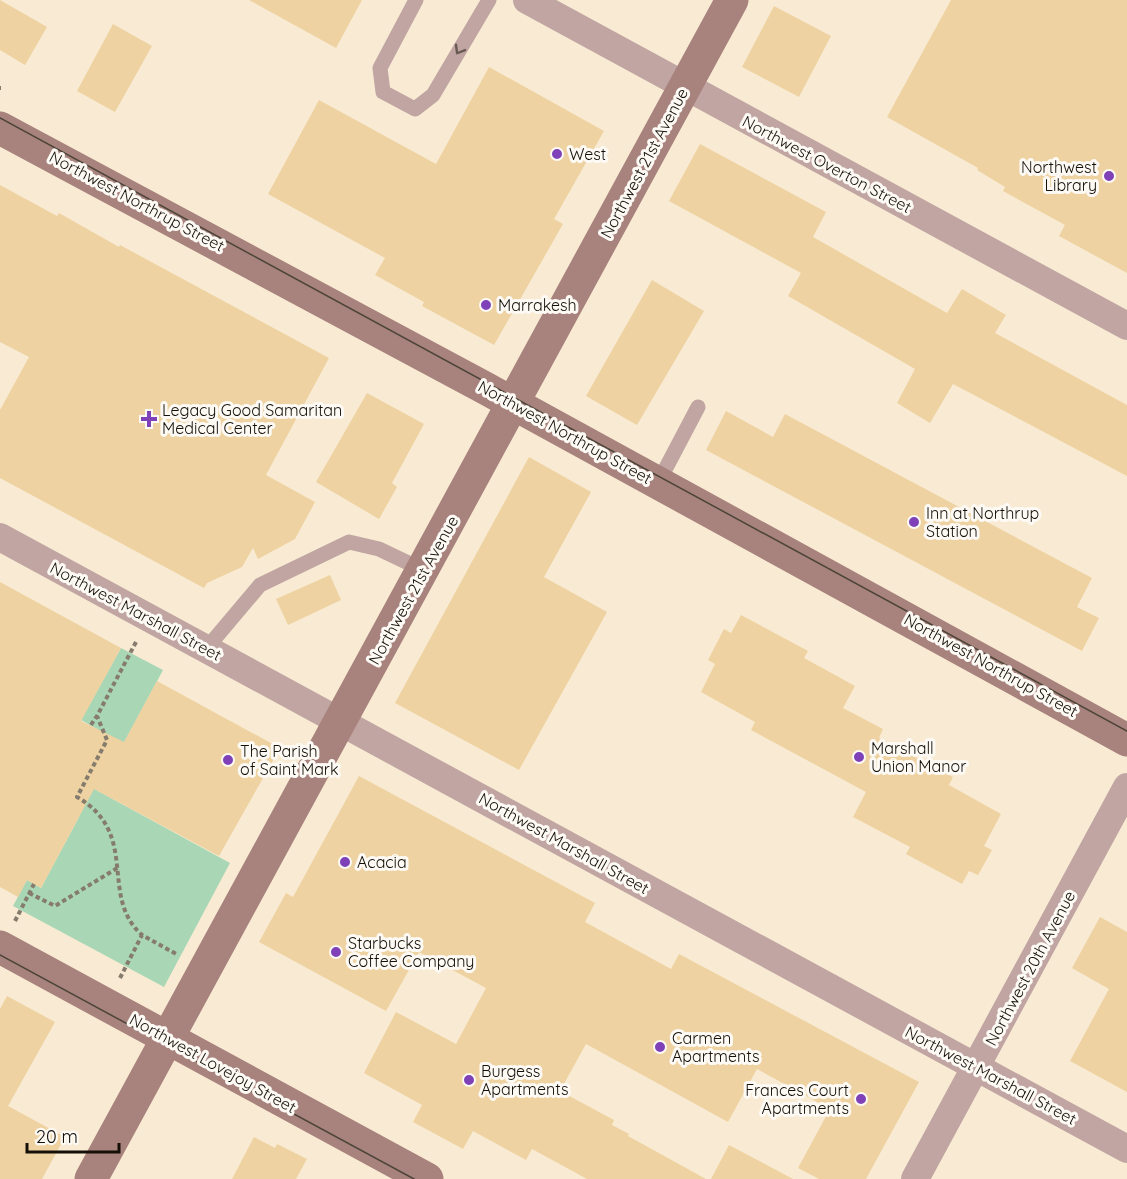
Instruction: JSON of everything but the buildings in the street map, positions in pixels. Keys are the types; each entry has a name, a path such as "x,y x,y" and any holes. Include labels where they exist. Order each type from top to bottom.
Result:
{"street":[{"name":"Northwest Overton Street","path":"527,0 1127,326"},
{"name":"Northwest 21st Avenue","path":"91,1179 732,0"},
{"name":"Northwest Northrup Street","path":"0,128 514,404 1127,740"},
{"name":"Northwest Marshall Street","path":"0,537 1127,1149"},
{"name":"Northwest 20th Avenue","path":"915,1179 1127,787"},
{"name":"Northwest Lovejoy Street","path":"0,947 427,1179"}],"lane":[{"path":"416,0 380,68 383,92 415,109 433,95 489,0"},
{"path":"658,483 698,407"},
{"path":"206,649 260,585 349,542 379,549 423,570"}],"path":[{"path":"91,725 149,618"},
{"path":"97,716 107,740 77,797 95,807 117,852 122,908 127,918 142,935 205,969"},
{"path":"29,893 55,906 119,867"},
{"path":"0,947 34,884"},
{"path":"106,1005 142,935"}],"green space":[{"path":"121,648 163,670 98,791 230,863 164,987 13,906 27,880 41,888 79,817 97,729 81,720"}],"tram line":[{"path":"0,118 1127,731"},
{"path":"0,955 414,1179"}],"place":[{"name":"West","path":"557,154"},
{"name":"Northwest Library","path":"1109,176"},
{"name":"Marrakesh","path":"486,305"},
{"name":"Legacy Good Samaritan Medical Center","path":"149,419"},
{"name":"Inn at Northrup Station","path":"914,522"},
{"name":"Marshall Union Manor","path":"859,757"},
{"name":"The Parish of Saint Mark","path":"228,760"},
{"name":"Acacia","path":"345,862"},
{"name":"Starbucks Coffee Company","path":"336,952"},
{"name":"Carmen Apartments","path":"660,1047"},
{"name":"Burgess Apartments","path":"469,1080"},
{"name":"Frances Court Apartments","path":"861,1099"}]}
